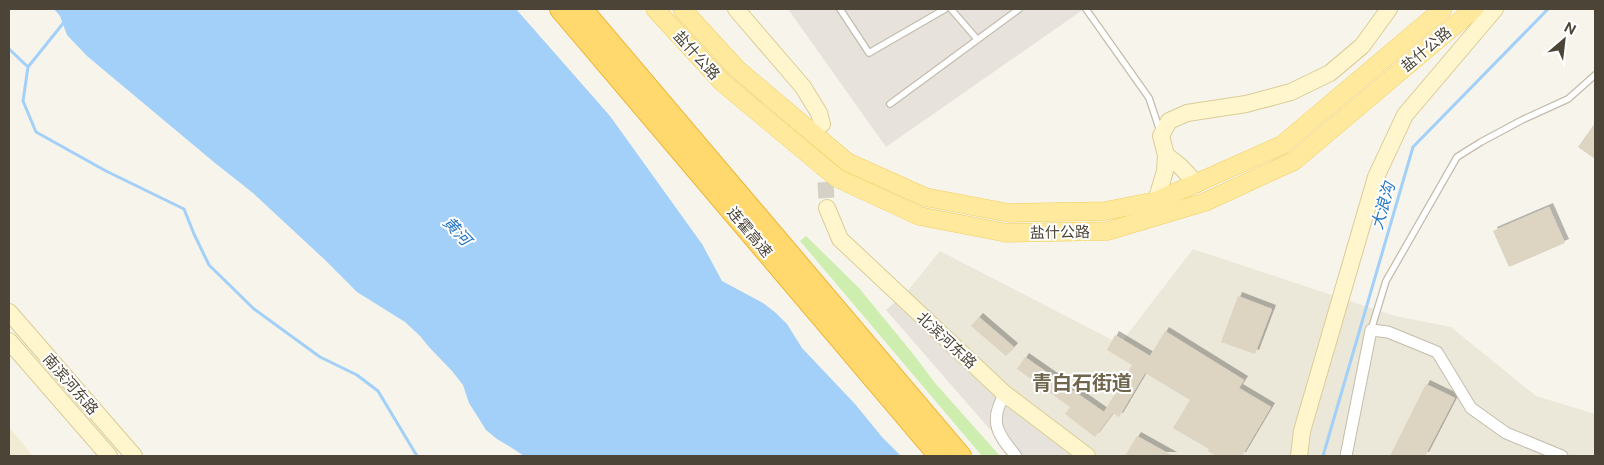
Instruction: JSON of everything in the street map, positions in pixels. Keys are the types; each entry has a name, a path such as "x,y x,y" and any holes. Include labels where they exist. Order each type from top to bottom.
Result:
{"highway":[{"name":"连霍高速","path":"560,9 939,456"},
{"name":"连霍高速","path":"582,9 961,456"}],"main road":[{"name":"盐什公路","path":"655,9 723,83 837,178 919,216 1007,233 1108,231 1205,202 1294,161 1474,9"},
{"name":"盐什公路","path":"682,9 737,70 847,162 925,197 1009,213 1105,211 1156,201 1282,145 1443,9"}],"street":[{"path":"736,9 803,87 822,124"},
{"path":"1156,201 1165,171 1166,155 1161,136 1169,121 1187,113 1246,104 1292,92 1330,73 1362,46 1389,9"},
{"name":"盐什公路","path":"1300,456 1302,431 1376,177 1405,115 1495,9"},
{"path":"1166,155 1180,166 1197,184"},
{"name":"北滨河东路","path":"827,208 840,239 1005,394 1087,456"},
{"name":"南滨河东路","path":"9,312 134,456"},
{"path":"1346,456 1371,330 1388,332 1437,352 1471,408 1506,433 1562,456"},
{"name":"南滨河东路","path":"9,341 109,456"},
{"path":"1005,394 998,404 997,428 1002,439 1016,456"}],"lane":[{"path":"840,9 869,53 945,9"},
{"path":"951,9 977,39"},
{"path":"890,104 1019,9"},
{"path":"1086,9 1149,98 1161,136"},
{"path":"1371,330 1386,281 1457,157 1522,120 1568,98 1595,75"}],"shaded area":[{"path":"788,9 1084,9 886,147"},
{"path":"1193,249 1395,316 1451,327 1536,396 1595,414 1595,456 1087,456 1027,413 905,294 940,251 1120,344"},
{"path":"905,294 1027,413 1087,456 1013,456 886,310"},
{"path":"9,427 33,456 9,456"}],"green space":[{"path":"806,236 859,288 935,383 1000,456 982,456 800,241"}],"water":[{"name":"黄河","path":"54,9 516,9 610,116 702,244 722,281 763,303 776,313 787,324 802,348 901,456 524,456 486,430 469,403 463,385 420,336 405,322 357,292 253,193 87,56 67,35 60,16"}],"building":[{"path":"1595,123 1595,159 1578,147"},
{"path":"1549,207 1565,243 1509,267 1493,231"},
{"path":"1238,296 1272,309 1255,354 1221,342"},
{"path":"979,317 1014,347 1006,356 971,326"},
{"path":"1165,331 1244,380 1239,388 1271,407 1242,456 1217,456 1208,451 1209,449 1173,428 1190,400 1145,373 1119,417 1113,413 1095,437 1065,414 1070,407 1017,369 1025,357 1104,412 1132,365 1107,350 1115,335 1150,356"},
{"path":"1426,384 1455,398 1425,456 1390,456"},
{"path":"1137,436 1173,456 1125,456"}],"waterway":[{"name":"大浪沟","path":"1323,456 1413,147 1548,9"},
{"path":"65,21 28,67 23,101 36,132 106,171 184,209 209,265 254,309 320,357 357,375 378,391 417,456"},
{"path":"9,49 28,67"}],"tunnel":[{"path":"824,158 827,208"}],"district":[{"name":"青白石街道","path":"1082,383"}]}
